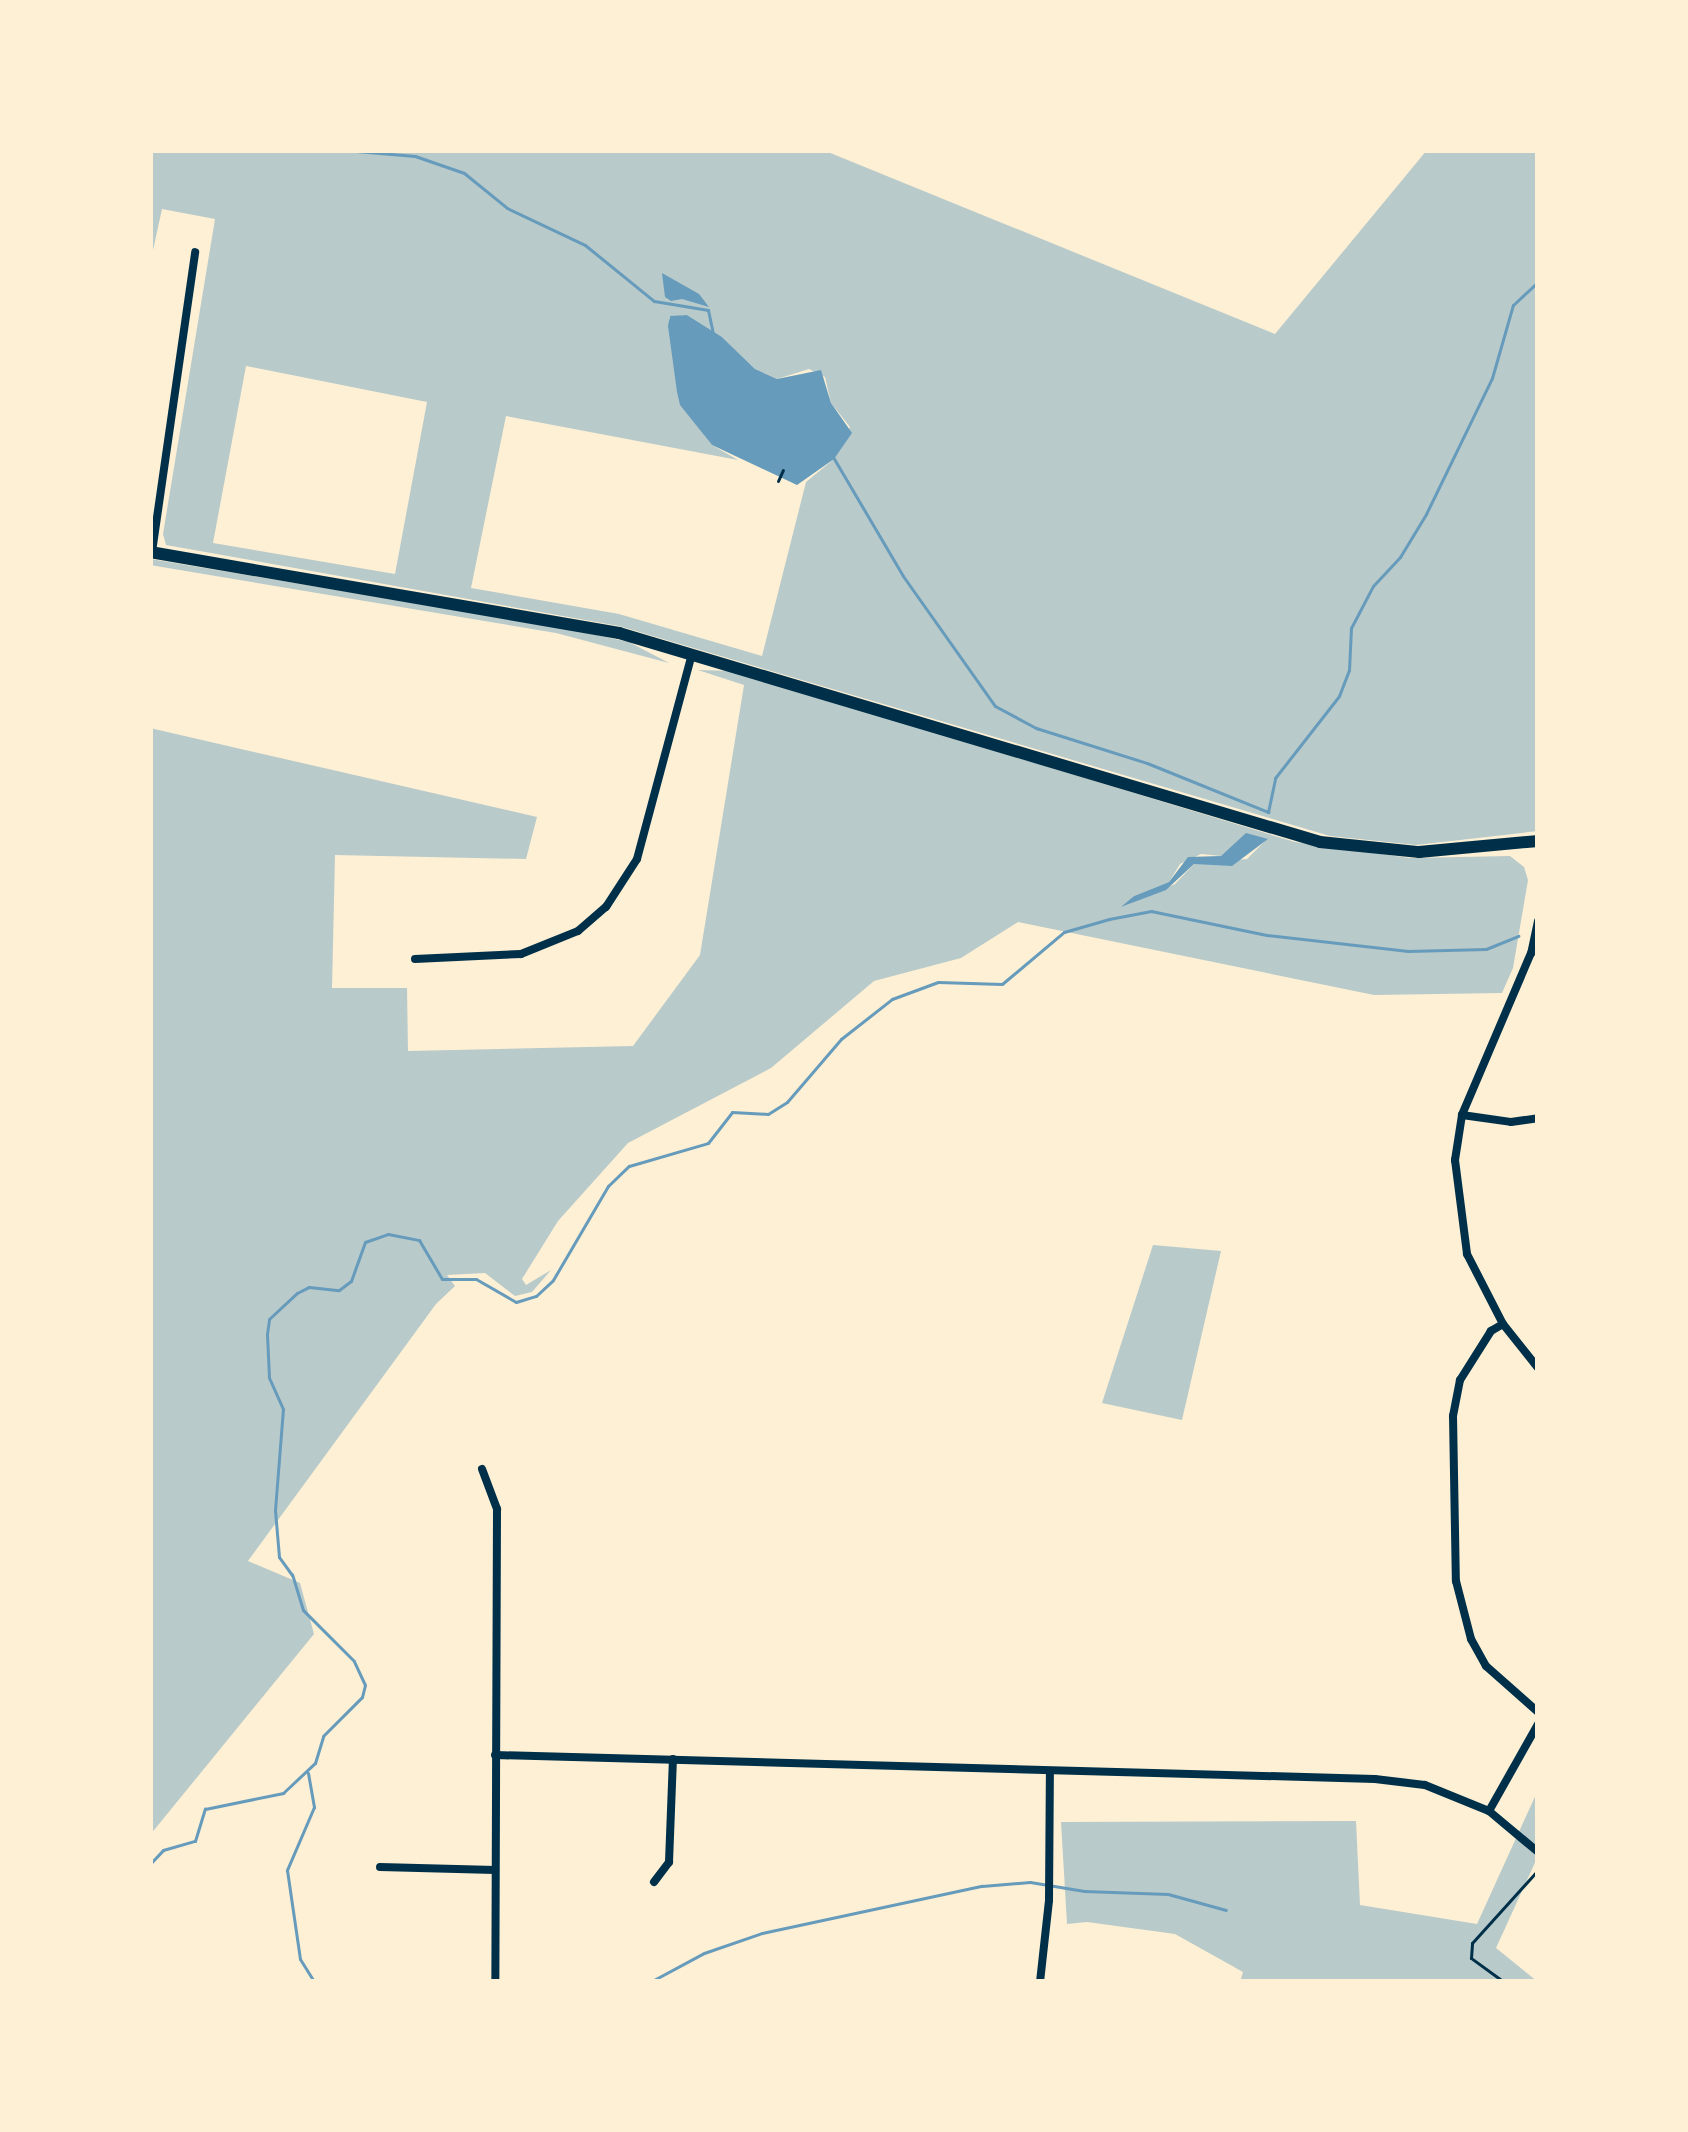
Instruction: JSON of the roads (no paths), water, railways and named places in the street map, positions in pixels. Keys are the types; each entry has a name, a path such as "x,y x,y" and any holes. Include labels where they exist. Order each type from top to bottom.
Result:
{"main road":[{"path":"151,552 562,620 692,654 1320,842 1419,852 1538,844"}],"street":[{"path":"151,552 195,252"},
{"path":"415,958 494,958 536,950 578,932 606,908 637,859 692,654"},
{"path":"1538,921 1531,953 1462,1115 1455,1160 1467,1254 1502,1324 1538,1367"},
{"path":"1462,1115 1511,1122 1538,1118"},
{"path":"1502,1324 1491,1331 1460,1380 1453,1416 1456,1581 1471,1640 1486,1666 1538,1712"},
{"path":"482,1469 496,1509 495,1982"},
{"path":"1489,1811 1538,1724"},
{"path":"495,1755 1375,1779 1425,1785 1489,1811 1538,1852"},
{"path":"654,1882 670,1862 673,1759"},
{"path":"1042,1982 1049,1900 1050,1772"},
{"path":"380,1867 496,1870"}],"water":[{"path":"662,273 699,294 709,307 665,297"},
{"path":"687,315 722,337 755,369 777,379 821,370 831,403 852,433 834,459 797,485 712,445 680,405 677,392 668,326 670,316"},
{"path":"1246,833 1268,839 1232,866 1194,864 1166,890 1121,907 1134,896 1169,882 1188,857 1221,856"}],"waterway":[{"path":"344,150 415,156 464,173 507,208 585,245 654,301 708,310 713,334"},
{"path":"833,457 903,576 995,706 1036,728 1147,763 1268,812 1275,778 1339,696 1349,670 1351,628 1373,586 1400,557 1426,514 1492,378 1513,305 1538,282"},
{"path":"150,1864 163,1850 195,1841 205,1809 283,1793 315,1763 323,1736 362,1697 365,1685 354,1661 303,1610 292,1575 279,1557 275,1510 283,1409 269,1377 267,1334 269,1319 297,1293 309,1287 339,1290 351,1281 365,1242 388,1234 419,1240 442,1279 476,1279 516,1302 536,1296 553,1280 608,1186 629,1166 708,1143 732,1112 768,1114 787,1102 841,1039 892,999 938,982 1002,984 1064,932 1109,919 1151,911 1267,935 1408,951 1486,949 1518,936"},
{"path":"308,1773 314,1807 287,1870 300,1959 313,1980 323,1982"},
{"path":"650,1982 704,1953 762,1933 982,1886 1030,1882 1084,1891 1168,1894 1226,1910"}]}
